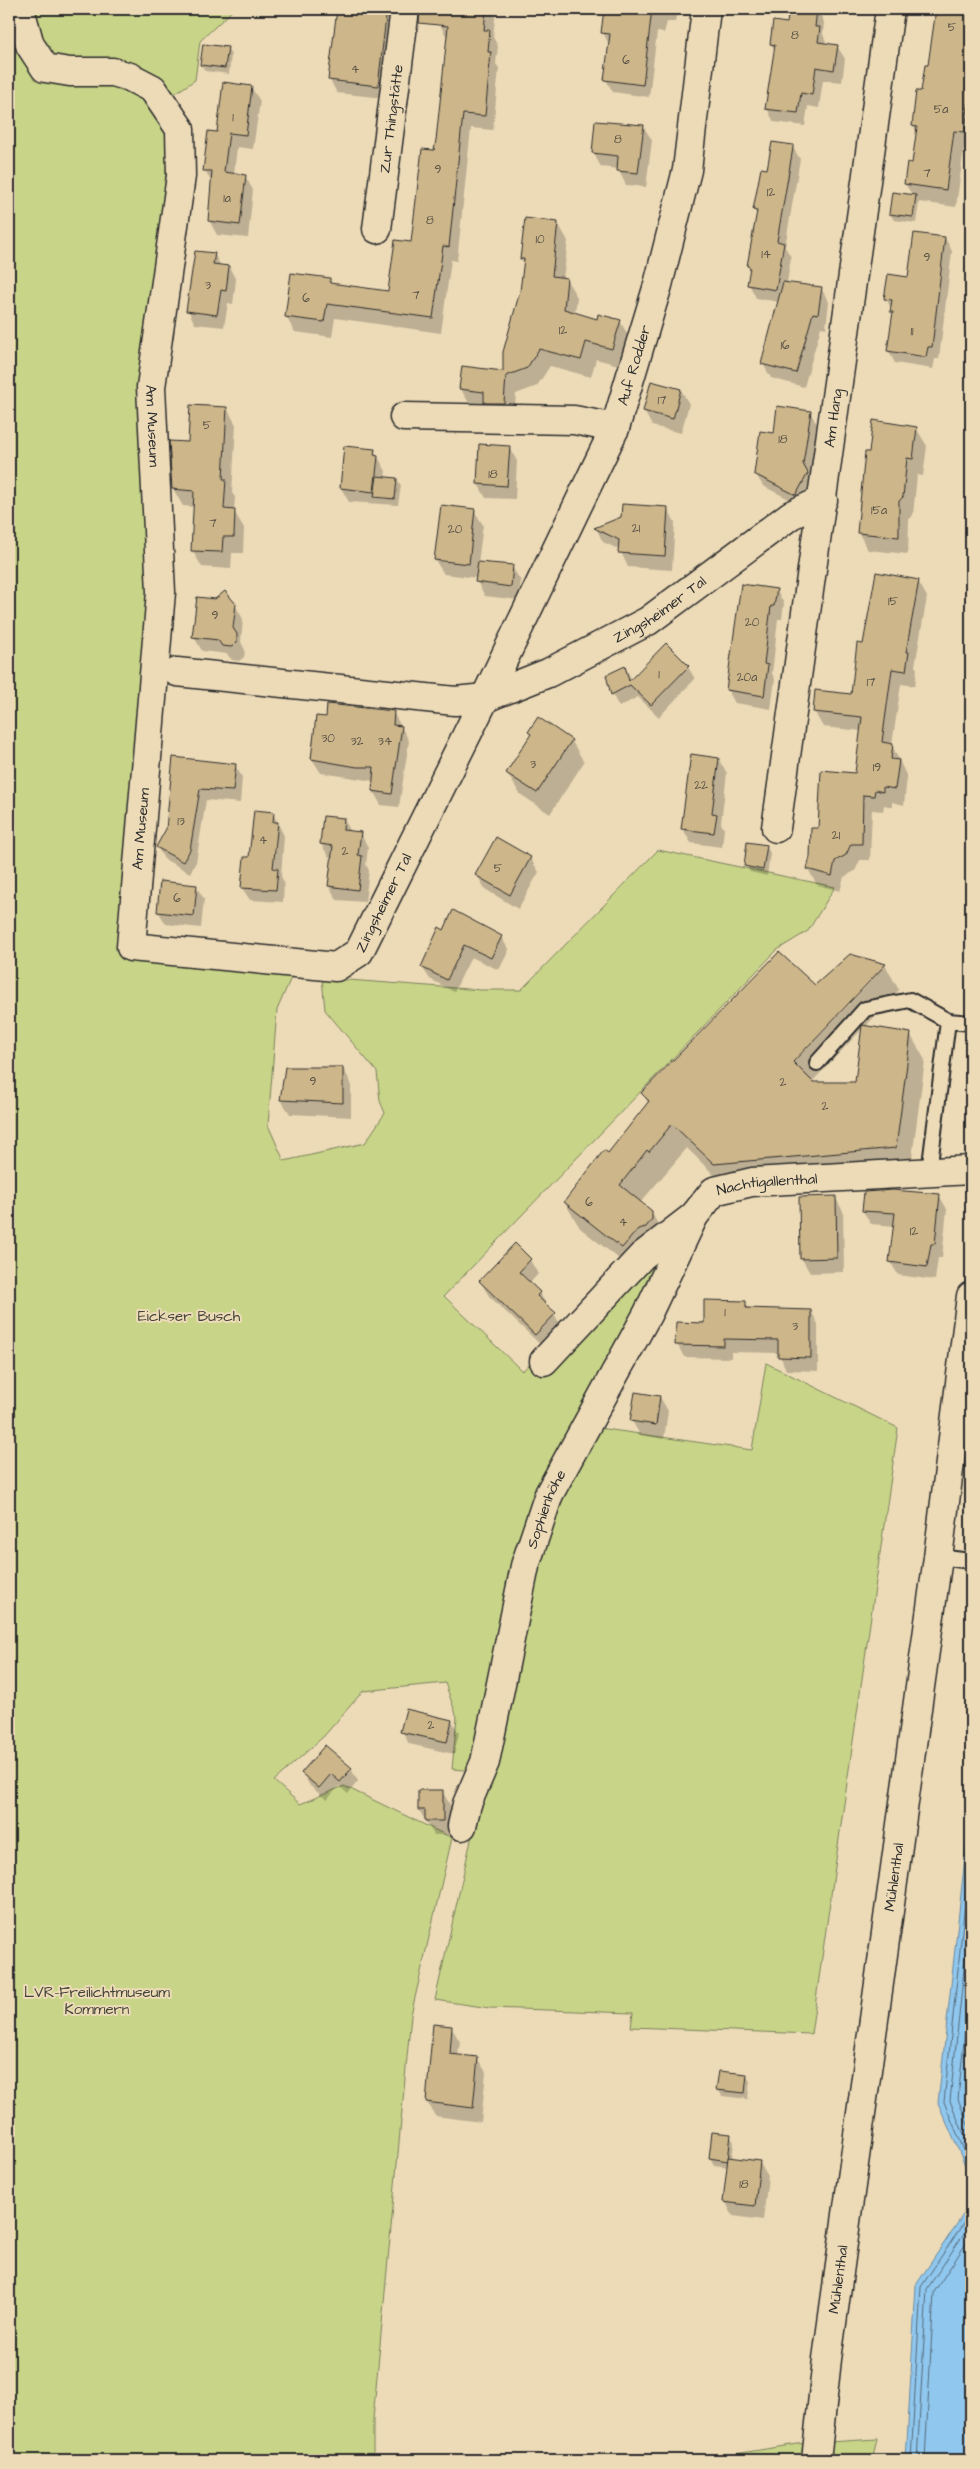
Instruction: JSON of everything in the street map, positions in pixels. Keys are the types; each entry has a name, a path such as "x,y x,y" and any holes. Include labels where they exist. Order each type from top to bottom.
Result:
{"street":[{"name":"Am Museum","path":"20,9 30,45 45,68 70,72 113,72 130,77 153,90 180,129 181,176 151,387 161,592 131,947"},
{"name":"Zur Thingstätte","path":"377,228 405,9"},
{"name":"Auf Rodder","path":"485,698 615,428 658,285 687,170 706,9"},
{"name":"Am Hang","path":"776,828 890,9"},
{"path":"404,417 574,420 615,428"},
{"name":"Zingsheimer Tal","path":"177,672 456,701 485,698 548,673 648,621 791,515 823,500"},
{"name":"Zingsheimer Tal","path":"131,947 336,967 359,952 485,698"},
{"name":"Nachtigallenthal","path":"544,1362 642,1256 694,1216 714,1191 752,1182 971,1170"},
{"name":"Sophienhöhe","path":"462,1826 467,1804 485,1762 525,1566 549,1494 609,1381 648,1313 694,1216"},
{"name":"Mühlenthal","path":"816,2460 827,2358 938,1557 971,1296"}],"lane":[{"path":"817,1063 865,1009 910,1000 948,1021 971,1023"},
{"path":"929,1172 948,1021"},
{"path":"938,1557 971,1561"}],"green space":[{"path":"9,9 234,9 200,41 195,80 174,94 155,283 139,392 147,605 126,944 293,973 277,1010 268,1125 284,1161 365,1143 385,1113 380,1101 377,1072 325,1010 322,978 481,990 521,990 658,850 835,887 808,931 777,950 444,1296 522,1371 663,1249 670,1256 559,1459 475,1771 452,1769 457,1717 445,1683 363,1691 324,1736 274,1781 300,1804 344,1786 452,1838 411,2015 373,2419 373,2460 9,2460"},
{"path":"766,1363 898,1428 811,2034 631,2027 633,2013 490,2008 435,2000 532,1568 591,1427 752,1450"},
{"path":"877,2439 872,2460 733,2460 729,2455 797,2444"}],"water":[{"path":"971,1803 971,2179 938,2103"},
{"path":"971,2203 971,2460 906,2460 916,2285"}],"building":[{"path":"337,9 387,9 378,86 328,80"},
{"path":"420,9 486,9 484,30 490,30 488,52 491,52 485,116 463,114 449,247 443,246 433,318 327,304 324,322 285,317 291,273 330,278 330,283 388,291 395,240 411,242 422,149 434,150 436,140 448,26 419,23"},
{"path":"604,9 652,9 643,85 604,80 610,34 601,33"},
{"path":"789,9 817,9 815,27 820,27 818,42 838,45 834,70 816,67 812,95 801,93 798,113 765,109 775,45 770,44 773,21 787,23"},
{"path":"936,9 971,9 971,81 965,132 954,131 946,190 904,184 907,162 912,163 917,127 912,126 916,91 921,91 925,65 928,65"},
{"path":"203,44 228,47 225,68 200,65"},
{"path":"223,82 252,86 246,135 229,133 224,172 246,175 240,225 208,221 212,171 203,171 208,131 217,132"},
{"path":"595,121 644,125 638,173 617,171 618,156 592,153"},
{"path":"772,142 793,145 777,241 784,243 776,290 747,285 750,267 747,266 757,211 753,210 761,168 767,169"},
{"path":"892,192 916,195 913,217 889,214"},
{"path":"525,218 558,222 552,276 567,278 564,309 597,319 598,314 621,320 612,349 586,342 581,360 539,349 527,368 506,376 504,403 484,403 484,392 459,389 462,366 503,371 503,352 520,291 524,259 520,259"},
{"path":"914,233 945,237 932,347 928,347 926,357 887,351 893,312 890,312 892,300 884,299 888,274 908,277"},
{"path":"195,251 215,253 213,264 229,266 226,291 221,290 217,315 186,311"},
{"path":"783,282 822,287 818,314 813,313 796,373 761,364"},
{"path":"651,381 681,389 673,419 643,411"},
{"path":"190,405 227,407 223,479 226,479 224,509 235,510 234,537 223,537 222,552 191,551 194,491 172,489 169,441 188,442"},
{"path":"777,406 811,411 803,464 808,473 796,495 754,474 760,431 774,433"},
{"path":"873,420 917,427 913,459 907,458 903,497 899,501 899,537 857,533 865,452 869,452"},
{"path":"479,444 510,446 507,486 477,484"},
{"path":"344,446 375,449 374,455 378,456 374,492 340,488"},
{"path":"377,476 397,478 395,499 374,497"},
{"path":"622,504 668,507 665,556 618,553 619,540 594,528 621,517"},
{"path":"441,505 475,509 469,564 434,560"},
{"path":"478,562 513,565 511,587 475,582"},
{"path":"876,572 919,580 906,652 909,652 906,671 892,669 882,742 893,744 891,759 899,760 895,789 883,787 883,792 875,790 874,796 863,795 862,844 851,844 846,855 835,861 832,876 807,869 810,857 811,828 818,828 821,770 855,773 862,717 813,712 815,690 851,694 857,643 863,644"},
{"path":"741,584 777,589 774,606 771,606 764,664 768,665 764,696 726,690"},
{"path":"225,591 236,604 233,628 237,634 237,642 231,647 222,646 218,640 192,637 197,597 215,599"},
{"path":"666,643 689,666 651,705 630,685 611,695 606,675 625,666 629,681"},
{"path":"327,704 394,711 393,725 402,726 392,794 372,791 374,767 357,767 311,759 316,716 326,717"},
{"path":"538,717 572,740 537,793 506,773 531,734 528,732"},
{"path":"691,754 719,758 712,813 717,814 714,833 681,829"},
{"path":"173,757 236,764 233,791 200,789 190,850 183,862 156,847 166,829"},
{"path":"254,810 274,812 273,822 278,822 273,868 278,869 276,890 241,888 244,857 249,857"},
{"path":"323,816 344,818 343,830 361,832 358,855 362,856 358,890 328,886 333,846 320,844"},
{"path":"496,837 531,857 510,895 475,875"},
{"path":"747,842 767,845 763,870 744,866"},
{"path":"160,881 197,885 194,916 157,912"},
{"path":"453,910 502,936 491,958 464,945 447,980 421,967 439,927 444,930"},
{"path":"779,952 815,985 850,954 886,964 793,1062 813,1082 855,1082 862,1025 911,1033 896,1148 714,1164 672,1124 649,1152 647,1150 620,1185 652,1211 652,1219 646,1227 638,1229 622,1248 564,1202 604,1150 608,1153 649,1101 641,1093"},
{"path":"285,1067 343,1067 343,1103 280,1100"},
{"path":"893,1190 940,1194 935,1244 931,1244 927,1267 889,1262 895,1213 862,1211 864,1192"},
{"path":"836,1196 837,1258 800,1259 799,1197"},
{"path":"515,1243 531,1259 519,1272 540,1292 537,1296 556,1313 535,1335 479,1281"},
{"path":"704,1300 746,1301 746,1308 811,1310 811,1358 778,1357 778,1340 724,1339 724,1346 675,1345 676,1322 704,1323"},
{"path":"635,1392 660,1396 656,1425 630,1421"},
{"path":"406,1709 452,1720 447,1742 400,1732"},
{"path":"325,1745 352,1768 340,1782 331,1774 319,1788 301,1773"},
{"path":"418,1790 443,1790 443,1821 425,1821 425,1810 418,1810"},
{"path":"433,2024 452,2026 450,2054 478,2057 473,2108 426,2102"},
{"path":"719,2071 747,2074 745,2093 716,2090"},
{"path":"712,2132 731,2134 728,2161 709,2158"},
{"path":"728,2157 760,2161 755,2206 723,2202"}],"park label":[{"name":"Eickser Busch","path":"189,1316"},
{"name":"LVR-Freilichtmuseum Kommern","path":"97,2000"}]}
